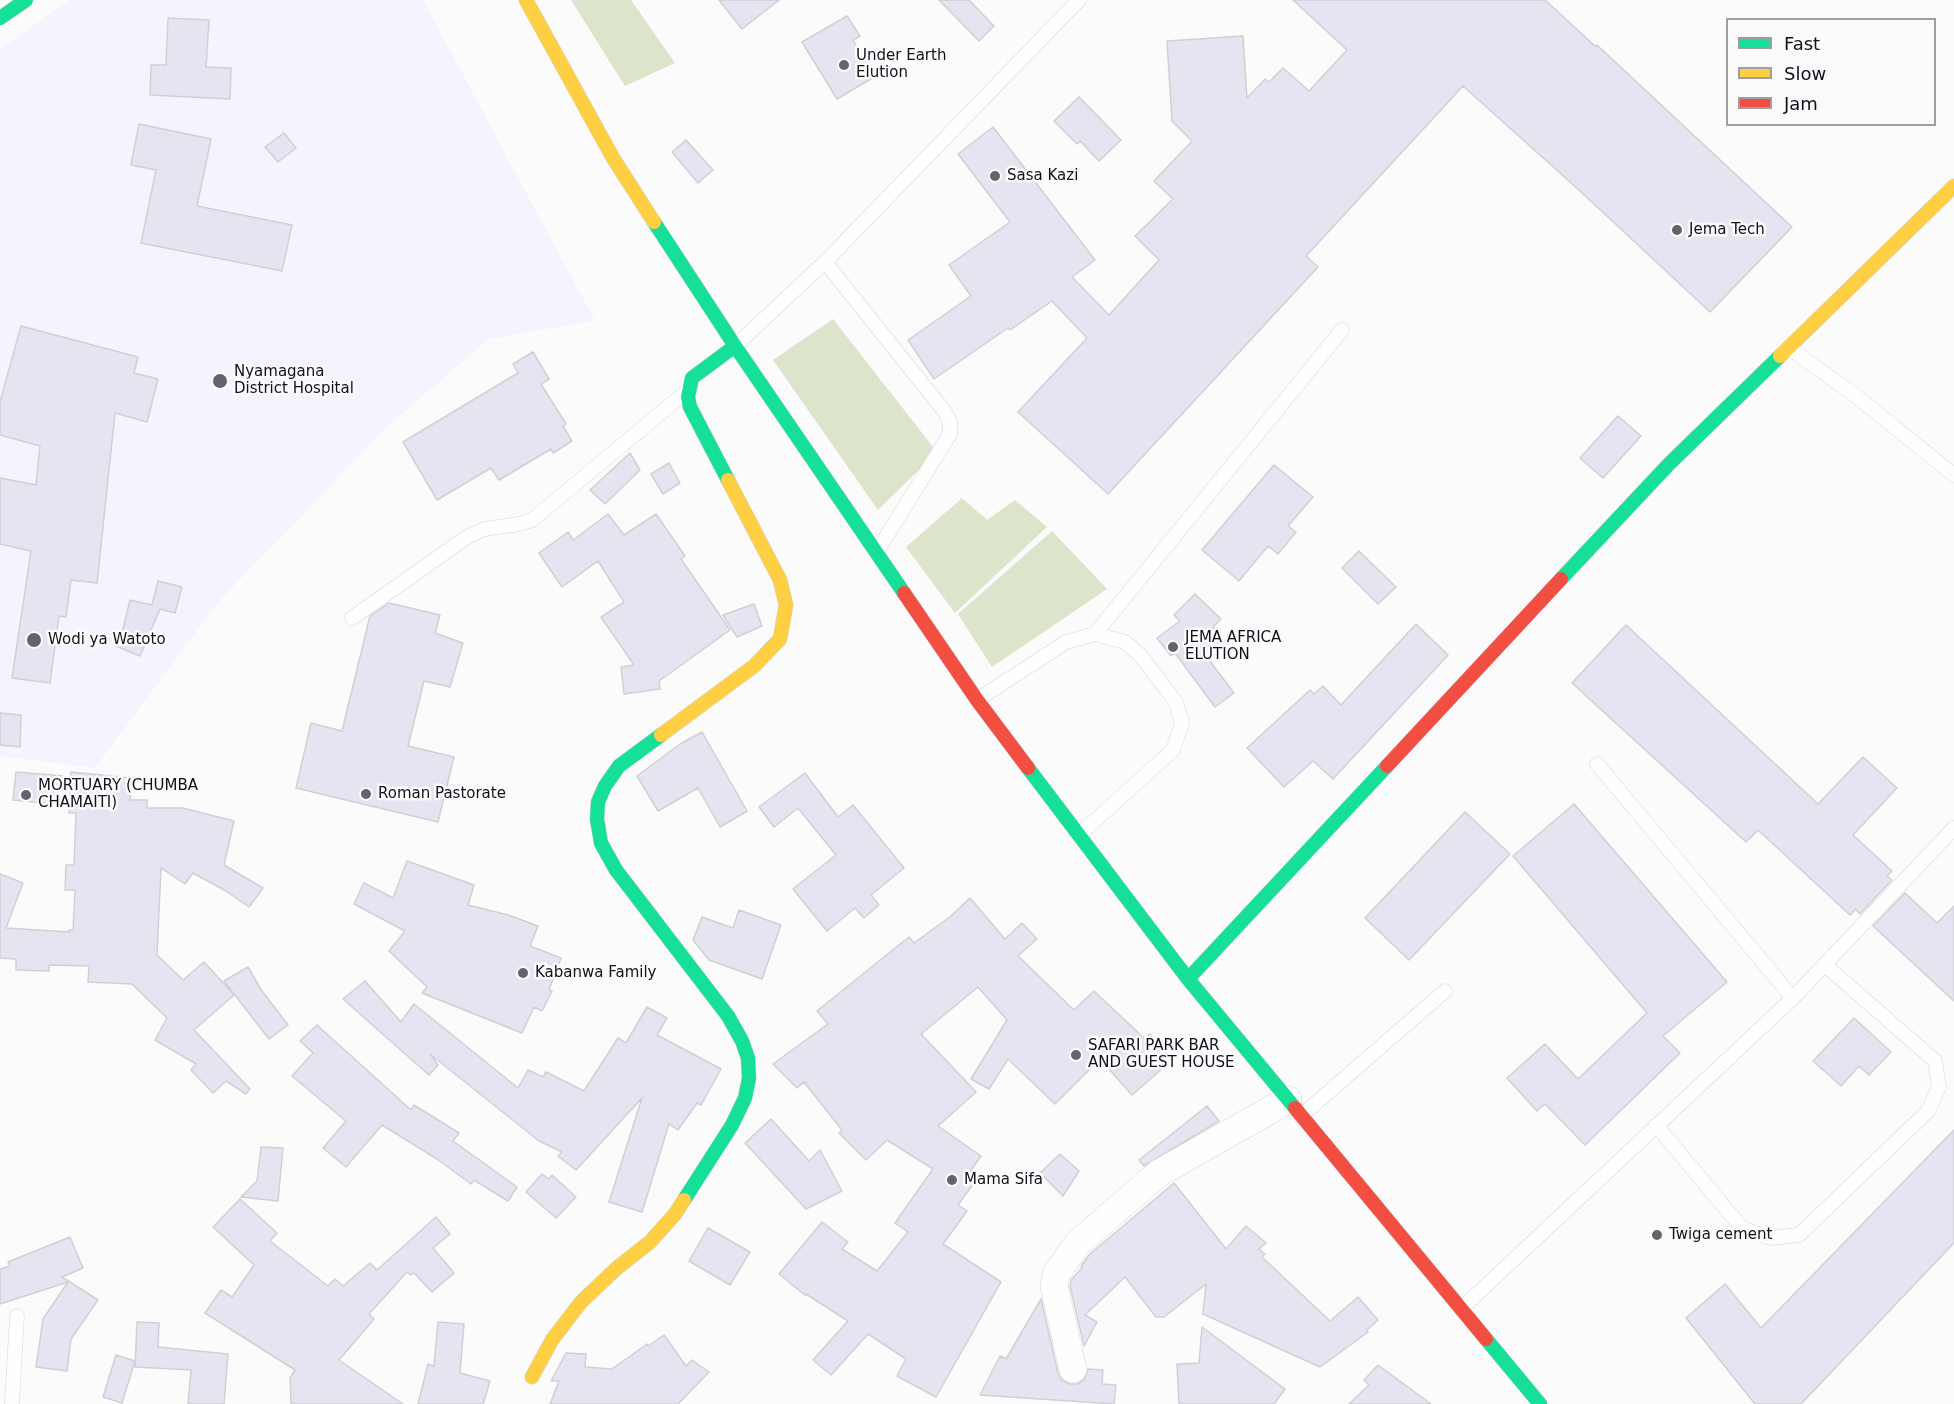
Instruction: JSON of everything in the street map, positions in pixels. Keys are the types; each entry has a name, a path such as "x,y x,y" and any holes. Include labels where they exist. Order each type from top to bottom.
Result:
{"main road":[{"path":"0,18 26,0"},
{"path":"526,0 613,158 735,346 977,700 1188,979 1540,1404"},
{"path":"1188,979 1669,464 1954,186"},
{"path":"532,1377 552,1340 581,1302 650,1242 675,1214 732,1125 745,1098 749,1078 748,1058 742,1041 728,1016 616,870 601,843 597,819 598,802 604,786 619,766 754,666 780,639 786,605 780,580 690,407 688,397 692,378 735,346"}],"street":[{"path":"1073,1369 1054,1286 1056,1274 1078,1243 1159,1173 1295,1108"}],"lane":[{"path":"735,346 825,262 1080,0"},
{"path":"825,262 945,412 950,422 950,434 876,553"},
{"path":"1095,634 1342,330"},
{"path":"1789,348 1856,396 1954,475"},
{"path":"352,618 467,537 484,530 532,520 688,389"},
{"path":"977,700 1065,642 1095,634 1125,642 1140,655 1176,702 1182,723 1173,750 1078,835"},
{"path":"1598,764 1793,998"},
{"path":"1461,1309 1793,998 1954,828"},
{"path":"1656,1125 1742,1228 1770,1238 1799,1235 1928,1111 1939,1087 1935,1061 1825,965"},
{"path":"1295,1108 1445,991"},
{"path":"12,1404 17,1316"}],"shaded area":[{"name":"Nyamagana District Hospital","path":"70,0 423,0 595,321 489,339 390,424 219,601 95,768 0,756 0,49"}],"green space":[{"path":"571,0 631,0 675,63 625,86"},
{"path":"833,319 937,452 878,510 773,360"},
{"path":"962,498 987,520 1015,500 1047,527 955,613 906,547"},
{"path":"1052,531 1107,589 992,667 958,614"}],"building":[{"path":"719,0 779,0 742,29"},
{"path":"939,0 969,0 994,26 979,41"},
{"path":"1293,0 1545,0 1596,47 1597,45 1792,227 1710,312 1463,86 1306,256 1318,267 1108,494 1018,412 1087,338 1052,301 934,379 908,340 971,296 949,265 1010,222 958,154 993,127 1095,260 1072,277 1109,315 1159,260 1135,236 1173,199 1154,181 1192,141 1172,121 1167,41 1243,36 1247,98 1265,79 1269,82 1283,68 1309,91 1347,50"},
{"path":"847,16 860,36 853,40 874,77 837,99 802,42"},
{"path":"168,18 209,20 206,67 231,68 230,99 150,95 151,65 166,65"},
{"path":"1079,97 1121,140 1099,161 1080,141 1077,144 1054,121"},
{"path":"139,124 211,139 197,206 292,225 282,271 141,243 156,170 131,165"},
{"path":"284,133 296,148 278,162 265,147"},
{"path":"686,140 713,170 698,183 672,152"},
{"path":"21,326 138,357 134,373 158,379 147,422 115,413 97,583 71,580 66,617 59,616 50,683 12,678 31,551 0,544 0,478 36,485 40,446 0,435 0,402"},
{"path":"533,352 549,379 541,384 566,424 563,426 572,441 553,453 551,449 499,480 491,468 437,500 403,442 518,373 513,364"},
{"path":"1618,416 1641,436 1603,478 1580,458"},
{"path":"630,453 640,470 605,504 590,490"},
{"path":"669,463 680,483 663,494 651,474"},
{"path":"1274,465 1313,497 1288,526 1296,532 1278,554 1268,546 1239,581 1202,550"},
{"path":"608,514 624,535 656,514 685,556 681,559 730,630 659,681 660,689 624,694 621,667 634,665 601,617 624,602 598,561 562,587 539,553 568,532 573,540"},
{"path":"1359,551 1396,587 1378,604 1342,568"},
{"path":"158,581 182,587 175,613 160,609 140,656 116,646 130,600 152,605"},
{"path":"1195,594 1221,619 1213,627 1227,644 1209,660 1234,693 1215,707 1175,653 1171,656 1157,638 1180,621 1174,615"},
{"path":"389,603 440,615 435,633 463,643 450,687 424,681 408,746 454,757 438,822 296,788 311,723 342,731 370,616"},
{"path":"754,604 762,626 737,637 723,615"},
{"path":"1416,624 1448,655 1333,779 1313,761 1284,787 1247,748 1310,690 1314,694 1323,686 1341,705"},
{"path":"1626,625 1818,804 1863,757 1897,788 1853,835 1892,871 1887,876 1892,880 1860,914 1856,909 1850,915 1758,830 1746,842 1572,683"},
{"path":"0,713 21,715 20,747 0,745"},
{"path":"702,732 747,811 720,827 698,788 658,811 637,776 680,744"},
{"name":"MORTUARY (CHUMBA CHAMAITI)","path":"16,772 63,776 53,804 13,800"},
{"path":"71,772 132,778 130,800 147,800 147,808 183,808 234,821 224,865 263,888 249,907 193,873 185,884 161,868 157,955 183,980 204,962 234,995 194,1030 250,1089 246,1094 226,1081 213,1093 191,1070 196,1064 155,1040 167,1018 132,984 88,982 89,966 49,965 49,971 16,970 16,959 0,958 0,874 23,883 6,928 69,932 73,930 75,890 65,890 66,865 74,865 76,813 69,813"},
{"path":"805,773 838,817 853,805 904,868 871,895 879,905 864,918 855,908 827,931 793,889 836,855 798,808 774,827 759,807"},
{"path":"1574,804 1727,982 1663,1036 1680,1053 1585,1145 1545,1104 1537,1111 1507,1078 1545,1044 1578,1079 1647,1013 1513,856"},
{"path":"1465,812 1510,854 1409,960 1365,918"},
{"path":"407,861 474,885 468,905 508,915 538,926 530,946 561,958 549,990 552,991 542,1011 534,1007 522,1033 422,993 427,987 389,951 405,931 354,904 364,883 393,898"},
{"path":"1905,893 1937,923 1954,906 1954,1001 1873,926"},
{"path":"970,898 1005,939 1022,923 1037,939 1018,956 1074,1010 1094,991 1145,1039 1150,1034 1172,1060 1132,1095 1100,1059 1055,1104 1008,1059 989,1089 971,1079 1007,1020 978,987 921,1034 976,1092 938,1126 981,1156 966,1177 974,1183 958,1205 967,1211 943,1244 1001,1282 936,1397 897,1376 906,1359 868,1334 831,1375 813,1360 848,1321 805,1295 779,1274 822,1222 848,1242 842,1249 877,1271 908,1232 895,1223 933,1169 887,1140 866,1160 839,1133 842,1130 804,1082 797,1088 773,1064 828,1024 817,1011 909,937 914,943 951,916"},
{"path":"739,910 781,925 762,979 709,960 693,940 702,917 733,928"},
{"path":"248,967 262,991 288,1025 269,1039 224,981"},
{"path":"365,981 401,1022 414,1004 518,1088 528,1070 543,1077 546,1072 584,1091 618,1038 626,1043 647,1007 667,1018 657,1035 721,1069 701,1105 697,1103 678,1130 669,1124 642,1212 609,1202 642,1098 576,1170 558,1156 562,1152 539,1141 430,1054 438,1065 429,1075 343,999"},
{"path":"1854,1018 1891,1052 1869,1075 1859,1066 1841,1086 1813,1061"},
{"path":"317,1025 411,1110 414,1105 459,1133 453,1141 517,1187 508,1201 474,1180 471,1184 437,1159 382,1125 346,1167 323,1148 346,1121 292,1076 313,1053 300,1041"},
{"path":"1207,1106 1219,1121 1144,1166 1139,1160"},
{"path":"771,1119 809,1161 820,1150 842,1191 806,1209 745,1143"},
{"path":"1954,1130 1954,1243 1801,1404 1755,1404 1686,1318 1725,1284 1761,1328"},
{"path":"261,1147 283,1148 278,1201 241,1197 257,1181"},
{"path":"1060,1154 1079,1171 1063,1196 1040,1173"},
{"path":"542,1174 549,1179 552,1175 576,1197 556,1218 526,1192"},
{"path":"1174,1183 1226,1249 1246,1226 1266,1243 1259,1249 1265,1254 1262,1257 1330,1321 1358,1297 1378,1320 1367,1330 1368,1332 1320,1367 1203,1314 1206,1284 1164,1317 1156,1317 1125,1277 1085,1315 1097,1322 1084,1346 1070,1286 1071,1280 1082,1268 1081,1266 1090,1254"},
{"path":"240,1199 277,1233 270,1241 328,1286 335,1279 343,1286 370,1263 377,1270 436,1217 450,1234 433,1248 454,1273 432,1292 414,1273 411,1275 407,1272 369,1314 374,1319 339,1360 403,1404 291,1404 290,1378 295,1370 205,1313 221,1290 232,1297 254,1265 213,1227"},
{"path":"708,1228 750,1252 730,1285 689,1261"},
{"path":"70,1237 83,1268 62,1277 98,1300 71,1339 67,1371 36,1367 43,1319 68,1282 0,1304 0,1269 10,1266 8,1262"},
{"path":"1041,1299 1061,1379 1069,1384 1077,1384 1084,1380 1088,1369 1103,1370 1102,1384 1116,1385 1114,1404 980,1395 1000,1356 1006,1359"},
{"path":"137,1322 159,1323 158,1347 228,1354 224,1404 188,1404 191,1370 135,1367"},
{"path":"438,1322 464,1324 460,1373 490,1381 483,1404 418,1404 428,1364 434,1366"},
{"path":"1202,1327 1285,1389 1274,1404 1179,1404 1177,1364 1199,1363"},
{"path":"664,1335 686,1366 692,1360 709,1372 678,1404 550,1404 559,1381 551,1381 566,1353 586,1354 585,1367 612,1369"},
{"path":"116,1355 135,1361 122,1403 103,1397"},
{"path":"1378,1365 1431,1404 1349,1404 1369,1385 1364,1380"}],"traffic: fast":[{"path":"0,18 26,0"},
{"path":"654,222 735,346 904,593"},
{"path":"728,480 690,407 688,397 692,378 735,346"},
{"path":"1561,579 1669,464 1780,356"},
{"path":"661,735 619,766 605,786 598,802 597,819 601,843 616,870 728,1016 742,1041 748,1058 749,1078 745,1098 732,1125 684,1200"},
{"path":"1188,979 1387,766"},
{"path":"1028,768 1188,979 1295,1108"},
{"path":"1486,1339 1540,1404"}],"traffic: slow":[{"path":"526,0 613,158 654,222"},
{"path":"1780,356 1954,186"},
{"path":"661,735 754,666 780,639 786,605 780,580 728,480"},
{"path":"532,1377 552,1340 581,1302 617,1268 650,1242 675,1214 684,1200"}],"traffic: jam":[{"path":"1387,766 1561,579"},
{"path":"904,593 977,700 1028,768"},
{"path":"1295,1108 1486,1339"}],"place":[{"name":"Under Earth Elution","path":"844,65"},
{"name":"Sasa Kazi","path":"995,176"},
{"name":"Jema Tech","path":"1677,230"},
{"name":"Nyamagana District Hospital","path":"220,381"},
{"name":"Wodi ya Watoto","path":"34,640"},
{"name":"JEMA AFRICA ELUTION","path":"1173,647"},
{"name":"Roman Pastorate","path":"366,794"},
{"name":"MORTUARY (CHUMBA CHAMAITI)","path":"26,795"},
{"name":"Kabanwa Family","path":"523,973"},
{"name":"SAFARI PARK BAR AND GUEST HOUSE","path":"1076,1055"},
{"name":"Mama Sifa","path":"952,1180"},
{"name":"Twiga cement","path":"1657,1235"}]}
